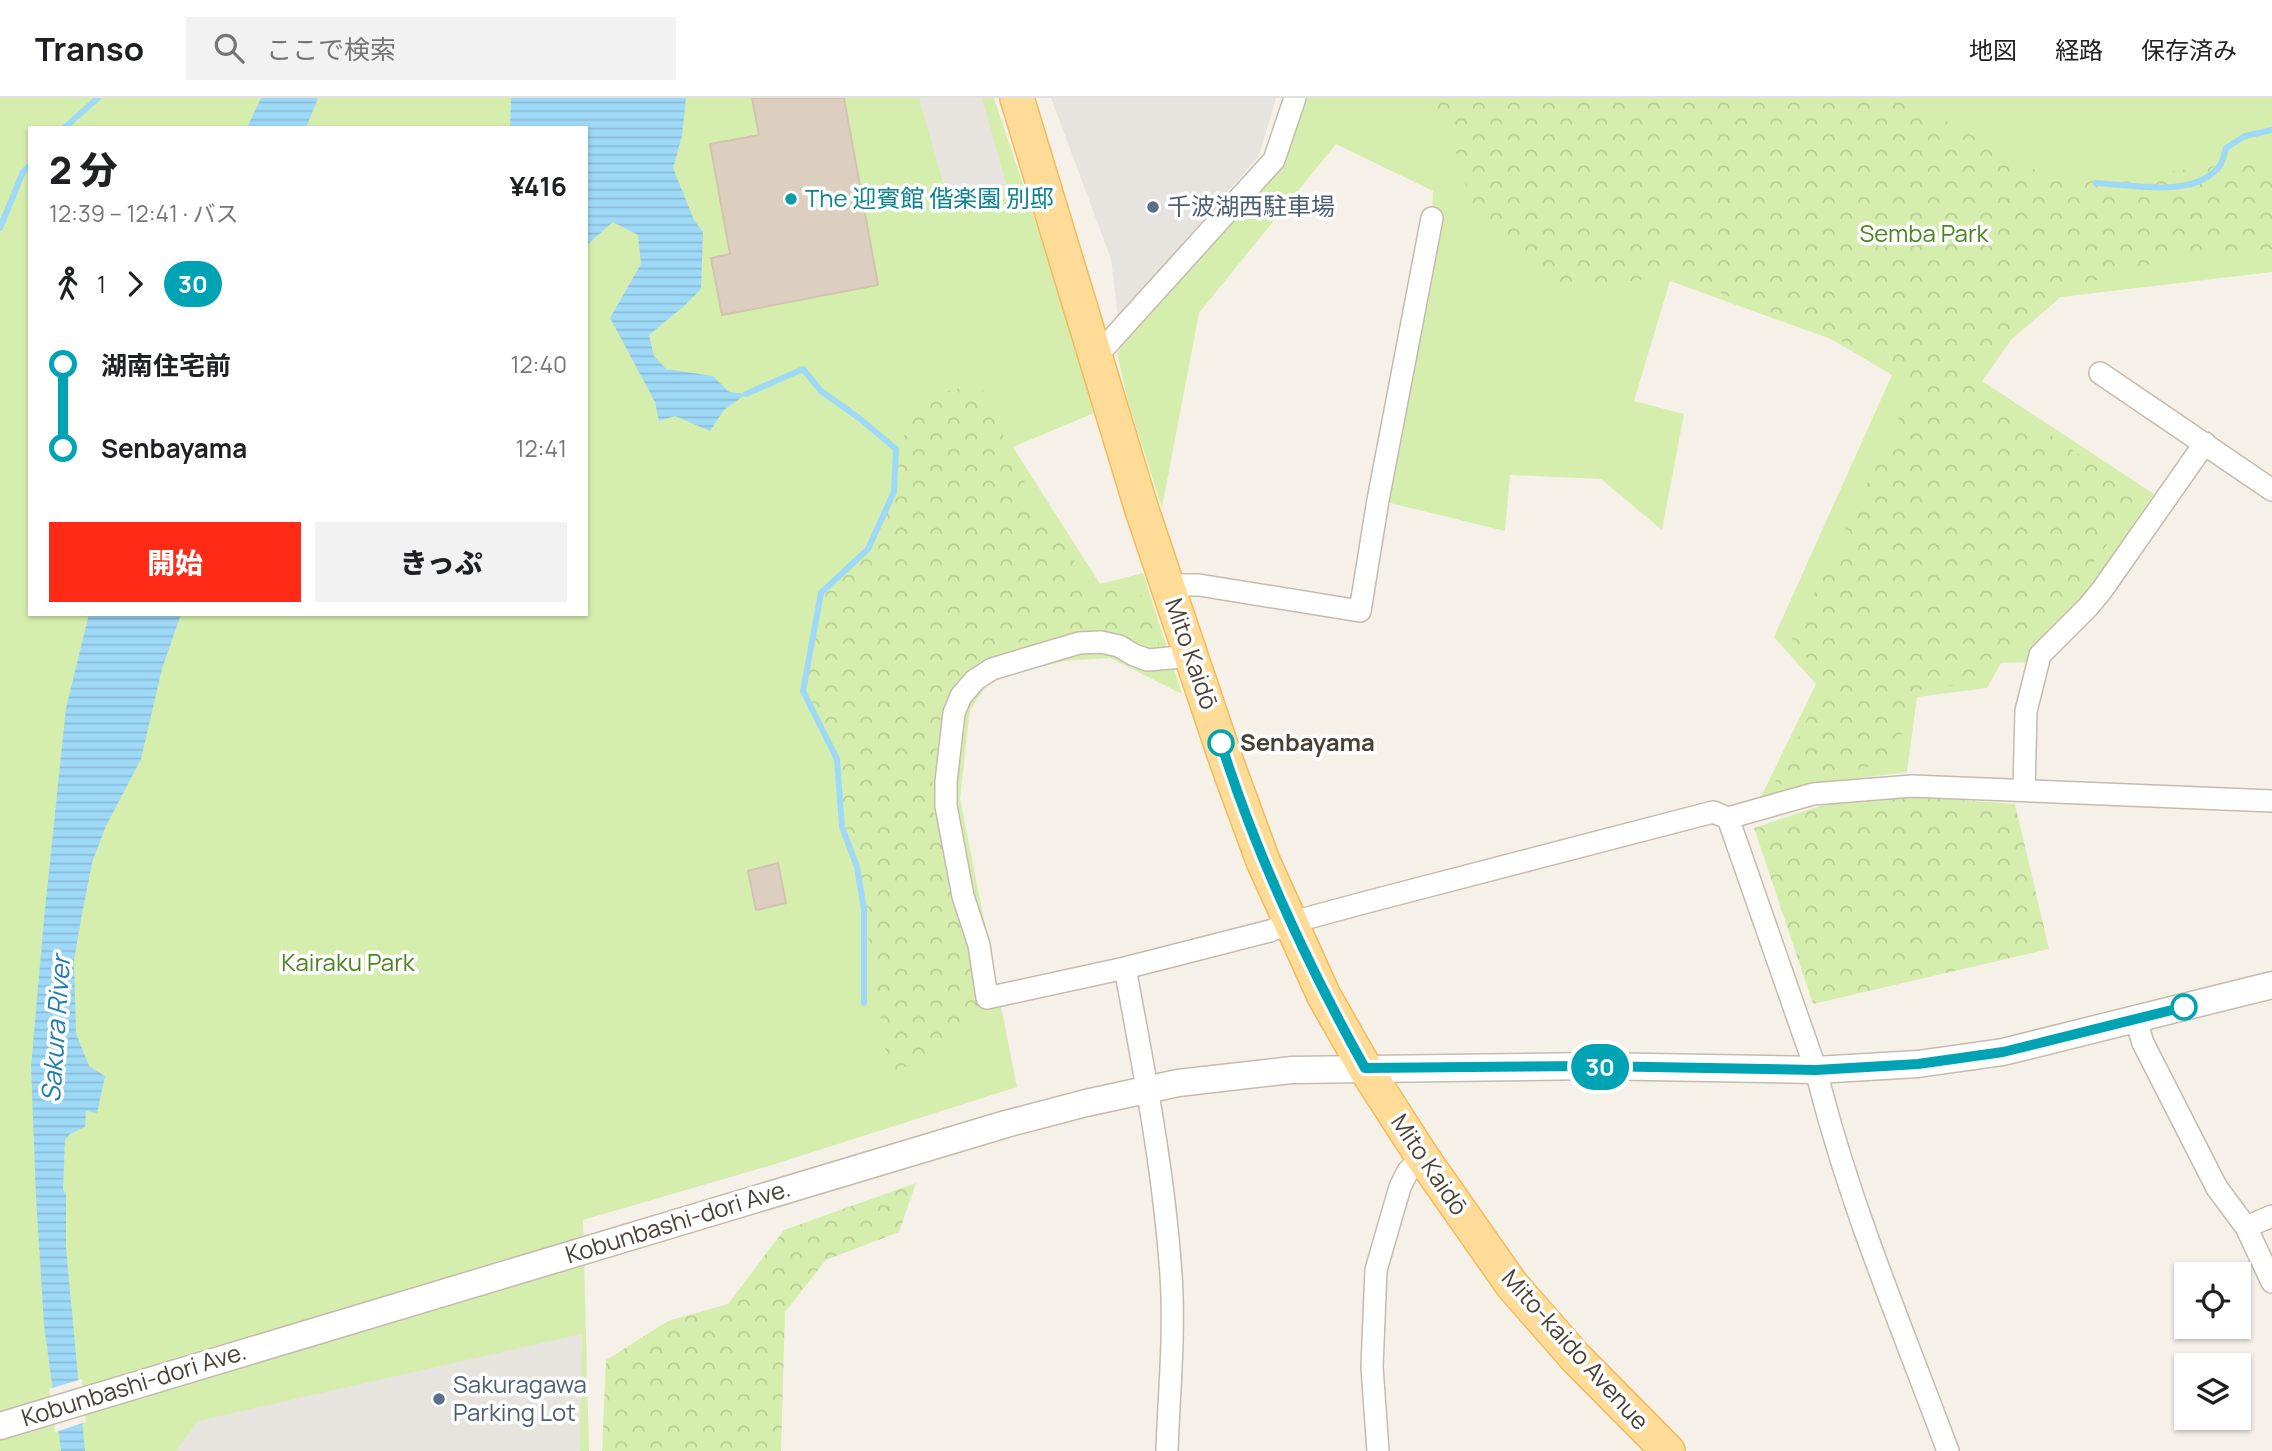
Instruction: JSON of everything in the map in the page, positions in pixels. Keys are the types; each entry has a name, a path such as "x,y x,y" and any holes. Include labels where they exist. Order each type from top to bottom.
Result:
{"main road":[{"name":"Mito Kaidō","path":"1017,98 1095,358 1168,585 1227,763 1263,861 1324,996 1365,1068 1423,1158"},
{"name":"Mito-kaido Avenue","path":"1423,1158 1512,1285 1576,1358 1668,1451"}],"street":[{"path":"1095,358 1274,160 1295,98"},
{"path":"1168,585 1199,585 1360,611 1378,500 1432,218"},
{"path":"2100,373 2272,490"},
{"path":"2024,790 2026,711 2040,655 2102,590 2205,443"},
{"path":"1192,656 1148,660 1119,646 1101,642 1079,643 992,669 975,680 961,696 954,713 946,806 962,896 979,945 987,998 1125,968 1270,931 1289,923 1713,812 1728,818 1813,794 1912,786 2272,801"},
{"path":"1728,818 1816,1070 1823,1101 1877,1265 1948,1451"},
{"path":"1125,968 1149,1089 1171,1276 1167,1451"},
{"name":"Kobunbashi-dori Ave.","path":"0,1426 1006,1124 1086,1102 1149,1089 1278,1072 1365,1068 1593,1066 1816,1070 1918,1064 2003,1052 2272,985"},
{"path":"2136,1020 2143,1043 2217,1188 2246,1227 2272,1282"},
{"path":"1378,1451 1372,1367 1376,1270 1400,1187 1408,1171 1423,1158"},
{"path":"2246,1227 2272,1216"}],"green space":[{"name":"Kairaku Park","path":"0,98 994,98 1053,274 1094,413 1013,447 1100,584 1143,573 1182,694 1110,658 1064,661 990,680 970,710 960,798 1017,1087 772,1165 583,1220 589,1451 0,1451"},
{"name":"Semba Park","path":"1295,98 2272,98 2272,272 2061,297 2012,339 1982,381 2154,494 2087,592 2028,662 2001,663 1987,688 1917,697 1907,772 1815,784 1761,797 1816,684 1774,637 1892,375 1831,339 1670,281 1634,401 1684,414 1662,530 1601,479 1510,475 1505,531 1378,500 1432,218 1433,191 1336,144 1199,313 1162,508 1129,405 1117,353 1228,211 1274,160"},
{"name":"Semba Park","path":"1412,98 1904,98 2046,176 2177,171 2272,159 2272,249 2170,258 2057,292 2008,330 1972,383 2143,497 2025,653 1996,653 1972,683 1912,691 1895,761 1773,786 1826,683 1792,639 1917,380 1830,335 1674,275 1552,292 1478,224 1449,129"},
{"path":"980,384 1031,496 1095,591 1138,588 1161,649 1095,626 997,647 944,691 930,801 987,998 967,1023 932,1054 905,1068 889,1072 857,867 842,827 837,759 803,691 821,593 868,548 894,492 896,449 929,395"},
{"path":"1917,797 2015,804 2049,949 1813,1004 1754,828 1829,803"},
{"path":"916,1183 899,1232 826,1260 785,1312 781,1451 602,1451 606,1360 668,1321 728,1304 784,1230"}],"shaded area":[{"path":"919,98 982,98 1008,190 951,210"},
{"name":"千波湖西駐車場","path":"1051,98 1276,98 1259,156 1118,318 1111,259"},
{"name":"Sakuragawa Parking Lot","path":"582,1334 580,1451 176,1451 198,1421"}],"water":[{"path":"261,98 318,98 307,126 248,126"},
{"path":"511,98 686,98 682,136 673,168 694,220 703,232 701,289 649,335 654,356 666,369 713,376 729,392 746,394 724,410 710,431 675,416 659,421 655,402 610,318 641,264 638,235 613,222 588,244 588,126 510,126"},
{"name":"Sakura River","path":"89,616 180,616 162,669 141,759 105,828 92,863 74,960 76,1033 89,1066 105,1076 97,1113 86,1111 85,1127 70,1134 65,1140 63,1190 66,1194 66,1248 85,1451 61,1451 44,1325 31,1067 66,708"}],"pier":[{"path":"82,1379 86,1422 55,1432 49,1389"}],"building":[{"name":"The 迎賓館 偕楽園 別邸","path":"752,98 844,98 878,285 722,315 711,258 730,254 710,144 759,135"},
{"path":"778,863 786,903 756,910 748,871"}],"waterway":[{"path":"66,126 98,98"},
{"path":"2096,183 2161,188 2193,183 2218,168 2226,148 2245,136 2272,130"},
{"path":"0,228 23,172 28,167"},
{"path":"746,394 803,369 821,391 896,449 894,492 868,549 821,593 803,691 837,759 842,827 857,867 864,909 864,1003"}],"bus line":[{"name":"30","path":"1221,743 1263,861 1289,923 1324,996 1365,1068 1593,1066 1816,1070 1918,1064 2003,1052 2184,1007"}],"place":[{"name":"The 迎賓館 偕楽園 別邸","path":"791,199"},
{"name":"千波湖西駐車場","path":"1153,207"},
{"name":"Senbayama","path":"1221,743"},
{"name":"Sakuragawa Parking Lot","path":"439,1399"}]}
